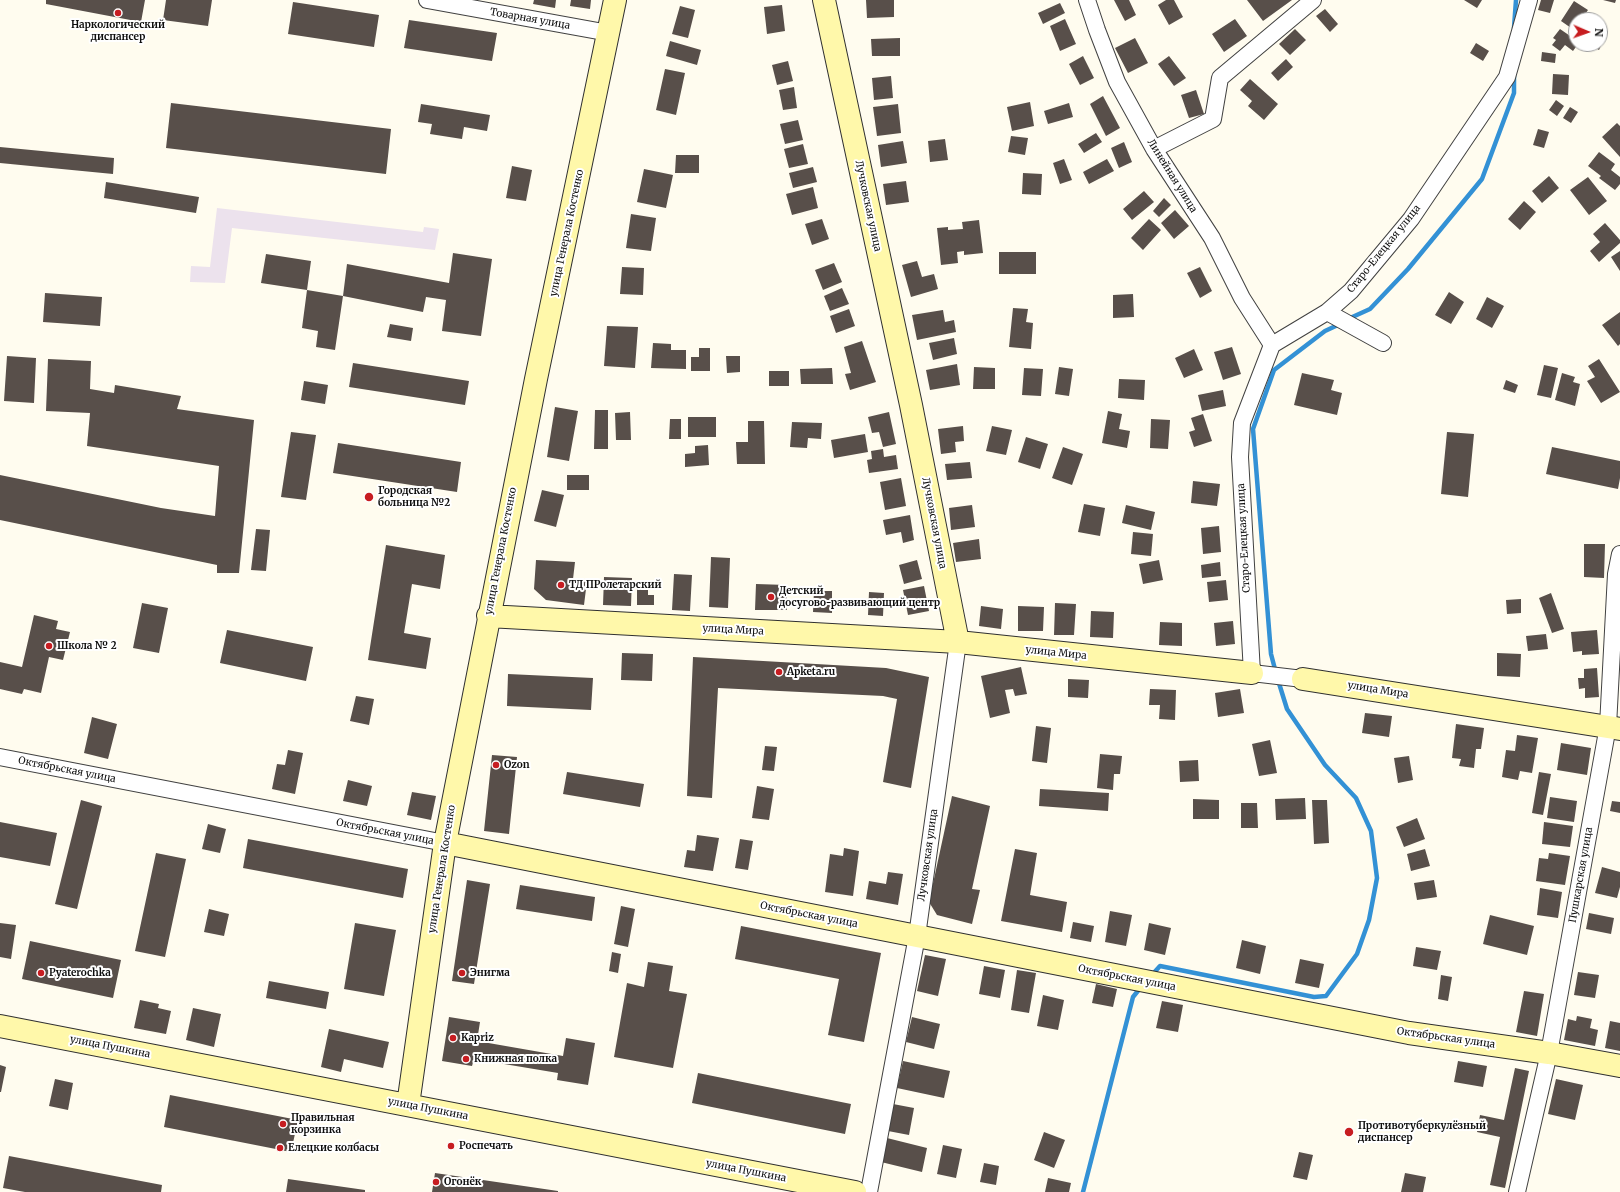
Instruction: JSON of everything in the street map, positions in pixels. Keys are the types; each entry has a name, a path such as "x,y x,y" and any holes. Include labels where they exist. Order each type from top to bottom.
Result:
{"street":[{"name":"Товарная улица","path":"427,0 608,33"},
{"name":"улица Генерала Костенко","path":"408,1105 445,843 488,616 615,0"},
{"name":"Лучковская улица","path":"824,0 911,404 958,642 917,936 869,1192"},
{"name":"Линейная улица","path":"1088,0 1097,30 1117,82 1154,149 1212,238 1242,298 1272,345"},
{"path":"1154,149 1213,119 1220,78 1313,0"},
{"name":"Старо-Елецкая улица","path":"1252,673 1240,457 1242,423 1272,345 1327,312 1351,291 1410,219 1507,77 1529,0"},
{"path":"1327,312 1382,343"},
{"name":"Пушкарская улица","path":"1517,1192 1549,1053 1614,728 1616,574 1620,554"},
{"name":"улица Мира","path":"488,616 958,642 1303,679 1614,728"},
{"name":"Октябрьская улица","path":"0,756 1409,1034 1549,1053 1620,1066"},
{"name":"улица Пушкина","path":"0,1026 855,1192"}],"shaded area":[{"path":"217,208 423,232 424,227 439,229 435,250 232,228 225,283 190,282 191,266 210,267"}],"building":[{"name":"Наркологический диспансер","path":"46,0 145,0 141,22 46,4"},
{"path":"166,0 212,0 208,26 163,20"},
{"path":"534,0 556,0 555,8 533,4"},
{"path":"571,0 591,0 590,9 570,6"},
{"path":"866,0 894,0 894,17 867,18"},
{"path":"1114,0 1129,0 1136,15 1125,21"},
{"path":"1166,0 1174,0 1183,17 1169,25 1158,5"},
{"path":"1247,0 1292,0 1263,21"},
{"path":"1464,0 1482,0 1477,8"},
{"path":"1541,0 1554,0 1550,13 1538,10"},
{"path":"1603,0 1616,0 1615,3"},
{"path":"1574,1 1588,10 1587,12 1568,12 1568,26 1561,21"},
{"path":"293,2 379,15 374,47 288,34"},
{"path":"1060,3 1065,13 1043,24 1038,13"},
{"path":"782,5 785,31 767,34 764,7"},
{"path":"680,6 695,10 688,38 672,34"},
{"path":"1325,9 1338,24 1330,32 1316,16"},
{"path":"1065,19 1076,44 1060,51 1050,26"},
{"path":"1235,19 1247,36 1224,52 1212,34"},
{"path":"409,20 497,33 492,61 404,48"},
{"path":"1295,29 1306,40 1290,55 1279,44"},
{"path":"1560,29 1568,34 1568,47 1565,45 1560,51 1552,45 1556,40 1553,38"},
{"path":"900,38 900,56 872,56 871,39"},
{"path":"1135,38 1148,63 1128,73 1115,48"},
{"path":"670,41 701,50 697,65 666,56"},
{"path":"1476,43 1489,51 1483,61 1470,53"},
{"path":"1542,52 1556,54 1555,63 1541,61"},
{"path":"1083,56 1094,78 1080,85 1069,64"},
{"path":"1169,56 1186,78 1174,86 1158,64"},
{"path":"1286,59 1293,67 1278,81 1271,73"},
{"path":"788,61 793,81 777,85 772,65"},
{"path":"665,69 685,73 676,115 656,110"},
{"path":"1553,74 1569,75 1568,95 1552,94"},
{"path":"891,76 893,98 874,100 872,78"},
{"path":"1250,79 1278,104 1264,120 1248,106 1252,101 1240,90"},
{"path":"794,87 797,108 783,110 779,90"},
{"path":"1196,90 1204,114 1189,118 1181,95"},
{"path":"1103,96 1120,128 1106,136 1090,104"},
{"path":"1556,100 1564,106 1557,116 1549,110"},
{"path":"1030,102 1034,126 1012,131 1007,107"},
{"path":"171,103 391,129 386,174 166,148"},
{"path":"1069,103 1073,117 1048,124 1044,111"},
{"path":"421,104 490,115 487,131 464,127 462,139 430,134 432,124 418,122"},
{"path":"898,104 901,133 877,136 873,107"},
{"path":"1570,107 1578,112 1571,123 1563,118"},
{"path":"798,120 803,140 785,144 780,124"},
{"path":"1617,123 1620,126 1620,157 1602,137"},
{"path":"1538,129 1549,132 1544,148 1533,145"},
{"path":"1096,133 1102,142 1084,153 1078,144"},
{"path":"1011,136 1028,138 1025,155 1008,152"},
{"path":"945,139 948,160 930,162 928,141"},
{"path":"903,141 907,163 881,167 878,145"},
{"path":"1124,142 1132,162 1119,168 1111,148"},
{"path":"803,144 808,164 789,168 784,149"},
{"path":"0,147 114,158 113,174 0,163"},
{"path":"1599,152 1615,164 1611,170 1620,177 1620,184 1615,190 1599,178 1601,176 1588,166"},
{"path":"676,155 699,155 699,173 675,173"},
{"path":"1064,159 1072,180 1060,184 1053,163"},
{"path":"1107,159 1114,171 1089,184 1083,172"},
{"path":"512,166 532,170 526,201 506,198"},
{"path":"813,167 817,182 793,188 789,173"},
{"path":"644,169 673,175 666,208 637,202"},
{"path":"1023,173 1042,174 1041,195 1022,194"},
{"path":"1549,176 1559,188 1542,203 1532,191"},
{"path":"1588,177 1607,201 1589,215 1570,190"},
{"path":"906,181 909,202 886,205 883,184"},
{"path":"106,182 199,197 196,213 104,198"},
{"path":"813,187 818,208 792,215 786,194"},
{"path":"1144,191 1154,202 1132,220 1123,209"},
{"path":"1164,198 1171,205 1159,217 1153,211"},
{"path":"1524,201 1536,212 1520,230 1508,219"},
{"path":"1175,210 1189,226 1174,239 1161,223"},
{"path":"631,214 656,218 651,251 626,248"},
{"path":"822,219 829,239 812,245 805,224"},
{"path":"1149,219 1161,230 1143,250 1131,238"},
{"path":"979,220 983,253 964,255 964,251 957,252 958,263 941,265 937,228 948,227 948,230 963,229 962,222"},
{"path":"1605,223 1620,240 1620,243 1599,262 1590,251 1600,242 1593,234"},
{"path":"1620,251 1620,271 1611,257"},
{"path":"999,252 1036,252 1036,274 999,274"},
{"path":"453,253 492,259 481,336 442,331 446,300 426,297 423,312 343,296 347,264 449,283"},
{"path":"266,254 311,261 307,290 261,283"},
{"path":"917,261 922,277 934,274 938,289 911,297 902,265"},
{"path":"834,263 842,282 823,290 815,270"},
{"path":"622,267 644,268 643,295 620,294"},
{"path":"1200,267 1212,291 1200,298 1187,273"},
{"path":"842,288 849,304 830,311 824,296"},
{"path":"307,290 343,296 335,350 316,347 318,331 302,328"},
{"path":"1449,292 1464,302 1451,324 1435,315"},
{"path":"45,293 102,297 100,326 43,322"},
{"path":"1133,294 1134,317 1113,318 1113,295"},
{"path":"1487,297 1504,306 1492,328 1476,319"},
{"path":"1013,308 1028,309 1026,322 1033,323 1031,349 1009,347"},
{"path":"849,309 855,326 836,333 830,316"},
{"path":"943,310 945,322 954,320 956,332 917,340 912,315"},
{"path":"1620,312 1620,344 1618,346 1602,325"},
{"path":"390,324 413,328 411,341 387,337"},
{"path":"607,326 638,327 635,368 604,366"},
{"path":"954,338 957,354 933,360 929,343"},
{"path":"862,341 876,382 850,390 845,374 851,373 844,347"},
{"path":"653,343 671,344 671,350 686,350 686,369 651,368"},
{"path":"1232,347 1241,374 1223,380 1214,352"},
{"path":"699,348 710,348 710,371 691,371 691,357 699,357"},
{"path":"1194,349 1203,370 1184,378 1175,358"},
{"path":"7,356 36,358 34,403 4,401"},
{"path":"726,356 740,356 740,372 727,373"},
{"path":"48,359 91,361 90,389 114,393 115,385 181,396 177,409 254,420 239,573 217,573 217,565 0,520 0,475 161,508 215,516 219,466 87,446 90,413 46,411"},
{"path":"1599,359 1620,392 1601,403 1587,381 1595,377 1588,366"},
{"path":"353,363 469,381 465,405 349,387"},
{"path":"957,364 960,385 930,390 926,370"},
{"path":"1544,365 1558,368 1551,398 1537,395"},
{"path":"974,367 995,368 995,389 973,389"},
{"path":"1059,367 1073,369 1069,396 1055,394"},
{"path":"832,368 833,384 801,384 800,369"},
{"path":"1024,368 1043,369 1041,396 1022,395"},
{"path":"769,371 789,371 789,386 769,386"},
{"path":"1302,373 1334,380 1331,390 1342,393 1337,415 1294,405"},
{"path":"1562,373 1575,377 1573,382 1580,384 1575,406 1555,400"},
{"path":"1119,379 1145,380 1144,400 1118,398"},
{"path":"1506,380 1518,385 1515,393 1503,389"},
{"path":"304,381 328,385 325,404 301,400"},
{"path":"1223,390 1226,406 1202,411 1198,395"},
{"path":"555,407 578,411 569,461 547,457"},
{"path":"595,410 608,410 608,449 594,449"},
{"path":"1108,411 1122,414 1119,429 1130,431 1127,448 1102,443"},
{"path":"630,412 631,440 616,440 615,413"},
{"path":"889,412 896,444 883,447 879,432 872,433 868,417"},
{"path":"1203,414 1212,441 1194,447 1189,432 1195,430 1191,418"},
{"path":"688,417 716,417 716,437 688,437"},
{"path":"670,419 681,419 681,439 669,439"},
{"path":"1151,419 1170,420 1168,449 1150,448"},
{"path":"748,421 764,421 765,464 737,464 736,442 748,442"},
{"path":"792,422 822,423 821,439 808,438 807,448 790,447"},
{"path":"963,426 964,441 955,442 956,452 941,454 938,429"},
{"path":"992,426 1012,430 1006,455 986,451"},
{"path":"291,432 316,435 306,500 281,497"},
{"path":"1447,432 1474,434 1468,497 1441,494"},
{"path":"865,434 868,452 834,458 831,440"},
{"path":"1026,437 1048,444 1040,469 1018,462"},
{"path":"338,443 461,462 457,492 333,473"},
{"path":"708,445 709,465 685,467 685,454 695,453 695,446"},
{"path":"1063,447 1083,454 1072,485 1052,478"},
{"path":"1552,447 1620,461 1620,478 1618,489 1546,474"},
{"path":"883,449 884,457 896,455 898,469 869,473 867,460 872,459 871,451"},
{"path":"970,462 972,478 947,480 945,464"},
{"path":"567,475 589,475 589,490 567,490"},
{"path":"901,478 906,506 885,510 880,482"},
{"path":"1193,481 1220,484 1217,506 1191,503"},
{"path":"542,490 564,495 556,527 534,521"},
{"path":"1084,504 1105,508 1100,536 1078,532"},
{"path":"972,505 975,527 951,530 949,508"},
{"path":"1126,505 1155,512 1151,530 1122,523"},
{"path":"910,515 914,540 903,543 901,532 886,535 883,520"},
{"path":"1219,526 1221,552 1203,554 1201,528"},
{"path":"256,529 270,530 266,571 251,570"},
{"path":"1133,532 1153,534 1151,556 1131,554"},
{"path":"979,539 981,559 956,562 953,543"},
{"path":"1584,544 1605,544 1604,578 1584,577"},
{"path":"386,545 445,555 440,589 412,584 404,633 431,638 426,669 368,660"},
{"path":"711,557 730,558 728,608 709,607"},
{"name":"ТД ПРолетарский","path":"536,560 575,562 573,579 587,581 584,605 546,600 534,589"},
{"path":"917,560 922,579 904,584 899,565"},
{"path":"1159,560 1163,580 1143,584 1139,564"},
{"path":"1220,562 1221,576 1202,578 1201,565"},
{"path":"674,574 692,575 690,611 672,610"},
{"path":"604,577 632,578 631,606 603,605"},
{"path":"1226,580 1228,600 1209,602 1207,582"},
{"name":"Детский досугово-развивающий центр","path":"756,584 787,585 787,610 755,610"},
{"path":"924,586 929,611 908,615 903,590"},
{"path":"637,589 648,589 648,595 654,595 654,605 637,605"},
{"path":"814,591 832,591 832,613 813,612"},
{"path":"869,592 884,593 883,616 868,615"},
{"path":"1551,593 1564,629 1552,633 1539,598"},
{"path":"1521,599 1521,613 1507,614 1506,600"},
{"path":"142,603 168,608 159,653 133,648"},
{"path":"1055,603 1076,604 1074,635 1054,635"},
{"path":"981,606 1003,609 1001,629 979,626"},
{"path":"1018,606 1044,607 1043,631 1018,631"},
{"path":"1091,611 1114,612 1113,638 1090,637"},
{"path":"34,615 58,621 56,629 70,632 63,660 49,657 41,693 24,689 22,694 0,689 0,662 22,667"},
{"path":"1233,621 1235,644 1216,646 1214,623"},
{"path":"1160,622 1182,623 1182,646 1159,645"},
{"path":"227,630 313,647 306,681 220,663"},
{"path":"1597,630 1599,654 1582,655 1582,651 1573,652 1571,632"},
{"path":"1546,634 1548,649 1528,651 1526,636"},
{"path":"622,653 653,654 652,681 621,680"},
{"path":"1497,653 1521,654 1520,677 1497,676"},
{"path":"693,657 886,668 929,677 911,788 883,782 897,699 883,696 718,688 712,798 687,796"},
{"path":"1021,667 1027,694 1015,696 1013,689 1005,690 1010,713 990,718 981,676"},
{"path":"1597,668 1599,697 1585,698 1585,688 1579,689 1578,678 1584,678 1584,669"},
{"path":"508,674 593,678 591,710 507,706"},
{"path":"1068,679 1089,680 1088,698 1068,697"},
{"path":"1150,689 1176,690 1175,720 1159,719 1160,705 1149,705"},
{"path":"1240,689 1244,713 1218,717 1215,693"},
{"path":"356,696 374,699 369,725 350,721"},
{"path":"1365,713 1392,716 1389,737 1362,733"},
{"path":"92,717 117,724 108,759 84,753"},
{"path":"1456,724 1484,728 1481,749 1476,749 1474,768 1459,766 1461,759 1452,758"},
{"path":"1036,726 1051,728 1047,763 1032,761"},
{"path":"1517,735 1538,738 1532,773 1520,771 1518,780 1502,777 1506,750 1515,751"},
{"path":"1270,740 1277,773 1259,776 1252,744"},
{"path":"1561,743 1591,748 1587,775 1557,770"},
{"path":"765,746 777,747 774,771 762,770"},
{"path":"288,750 303,753 295,794 272,789 277,764 285,765"},
{"path":"1100,754 1122,756 1120,774 1114,774 1113,790 1097,788"},
{"path":"492,755 517,757 509,834 484,831"},
{"path":"1409,756 1413,780 1398,783 1394,758"},
{"path":"1198,760 1199,781 1180,782 1179,761"},
{"path":"567,772 644,784 640,807 563,794"},
{"path":"1539,772 1551,774 1543,815 1532,813"},
{"path":"348,780 372,786 367,806 343,801"},
{"path":"757,786 774,789 769,820 752,818"},
{"path":"1040,789 1109,793 1108,811 1039,806"},
{"path":"412,792 436,796 431,820 407,815"},
{"path":"952,796 990,806 972,889 980,890 972,924 937,915 929,902"},
{"path":"1550,797 1577,801 1574,822 1547,818"},
{"path":"1305,798 1306,819 1276,820 1275,799"},
{"path":"1193,799 1219,800 1219,819 1193,819"},
{"path":"81,800 102,806 77,909 55,904"},
{"path":"1312,800 1327,800 1329,843 1314,844"},
{"path":"1612,801 1620,802 1620,813 1610,811"},
{"path":"1241,803 1257,803 1258,828 1241,828"},
{"path":"1417,818 1425,839 1404,847 1396,827"},
{"path":"0,822 57,833 50,866 0,857"},
{"path":"1544,822 1573,826 1570,847 1542,844"},
{"path":"208,824 226,829 220,853 202,849"},
{"path":"697,835 719,838 713,871 684,867 687,850 695,851"},
{"path":"248,839 408,869 403,898 243,868"},
{"path":"740,839 753,841 748,870 735,868"},
{"path":"844,848 859,851 853,896 825,892 830,854 843,856"},
{"path":"1015,849 1037,853 1030,895 1067,902 1062,932 1001,921"},
{"path":"1425,849 1430,866 1411,871 1407,854"},
{"path":"156,853 186,859 165,957 135,951"},
{"path":"1549,853 1570,856 1565,885 1536,881 1539,858 1548,859"},
{"path":"1602,867 1620,872 1620,887 1617,898 1595,893"},
{"path":"888,872 903,874 898,905 866,899 869,881 886,884"},
{"path":"467,880 490,884 474,984 452,981"},
{"path":"1434,880 1437,897 1417,900 1414,883"},
{"path":"520,885 595,897 592,921 516,909"},
{"path":"1540,888 1562,892 1558,918 1537,915"},
{"path":"621,906 635,909 628,947 614,944"},
{"path":"209,909 229,914 224,936 204,932"},
{"path":"1110,911 1132,915 1126,946 1105,942"},
{"path":"1589,913 1614,918 1611,934 1586,929"},
{"path":"1490,915 1534,926 1527,955 1483,944"},
{"path":"1073,922 1094,926 1091,942 1070,938"},
{"path":"0,923 16,925 11,959 0,957"},
{"path":"355,923 396,930 384,996 344,989"},
{"path":"1149,923 1171,928 1165,955 1144,950"},
{"path":"741,926 881,953 864,1042 828,1035 839,979 735,959"},
{"path":"1242,940 1266,946 1260,974 1236,968"},
{"path":"30,941 121,960 113,998 22,979"},
{"path":"1416,947 1441,951 1437,970 1413,966"},
{"path":"612,952 621,954 618,973 609,971"},
{"path":"925,955 946,959 938,996 917,991"},
{"path":"1300,959 1324,964 1319,988 1295,983"},
{"path":"648,962 673,966 669,991 687,994 673,1068 614,1057 627,983 644,987"},
{"path":"984,966 1005,970 1000,998 979,994"},
{"path":"1017,970 1036,973 1029,1013 1011,1010"},
{"path":"1578,972 1599,975 1595,998 1574,995"},
{"path":"1441,975 1452,977 1448,1001 1438,999"},
{"path":"269,981 329,992 326,1009 266,998"},
{"path":"1096,984 1117,989 1113,1007 1092,1003"},
{"path":"1524,991 1544,994 1537,1036 1516,1032"},
{"path":"1043,995 1064,1000 1058,1030 1037,1026"},
{"path":"140,1000 159,1004 158,1008 171,1011 166,1034 134,1028"},
{"path":"1162,1001 1183,1005 1178,1032 1156,1028"},
{"path":"193,1008 221,1014 214,1047 186,1040"},
{"path":"1577,1016 1592,1019 1590,1028 1598,1030 1595,1046 1564,1040 1568,1019 1576,1021"},
{"path":"449,1017 480,1022 477,1041 563,1056 566,1038 595,1043 588,1085 557,1080 558,1073 474,1059 472,1066 442,1061"},
{"path":"912,1017 940,1024 934,1049 906,1042"},
{"path":"1610,1021 1620,1023 1620,1051 1605,1048"},
{"path":"329,1029 389,1042 383,1068 344,1059 341,1072 321,1067"},
{"path":"903,1061 950,1071 944,1098 897,1088"},
{"path":"1458,1061 1487,1066 1483,1087 1454,1082"},
{"path":"0,1065 6,1067 1,1092 0,1092"},
{"path":"1515,1068 1529,1071 1505,1188 1490,1185 1500,1137 1477,1132 1480,1115 1504,1120"},
{"path":"698,1073 851,1104 845,1134 692,1103"},
{"path":"55,1079 73,1083 68,1110 49,1106"},
{"path":"1556,1079 1583,1085 1575,1120 1548,1114"},
{"path":"170,1095 298,1120 291,1152 164,1127"},
{"path":"893,1104 914,1108 909,1135 888,1131"},
{"path":"1044,1132 1065,1140 1054,1168 1034,1160"},
{"path":"887,1138 927,1148 922,1172 881,1162"},
{"path":"943,1145 962,1149 956,1178 937,1174"},
{"path":"1299,1152 1313,1155 1307,1180 1293,1177"},
{"path":"9,1156 162,1185 161,1192 25,1192 3,1188"},
{"path":"984,1163 999,1166 996,1185 980,1182"},
{"path":"435,1173 558,1191 558,1192 432,1192"},
{"path":"1405,1173 1426,1177 1423,1192 1401,1192"},
{"path":"1048,1178 1071,1183 1069,1192 1045,1192"},
{"path":"288,1179 365,1190 365,1192 286,1192"}],"waterway":[{"path":"1514,28 1516,0"},
{"path":"1348,319 1370,309 1408,269 1482,179 1514,93 1514,76"},
{"path":"1276,673 1271,654 1253,429 1274,370 1325,331 1340,324"},
{"path":"1151,976 1160,966 1314,997 1326,996 1357,954 1369,920 1377,878 1371,831 1356,798 1325,765 1287,709 1278,680"},
{"path":"1083,1192 1133,997 1141,987"}],"place":[{"name":"Наркологический диспансер","path":"118,13"},
{"name":"Городская больница №2","path":"369,497"},
{"name":"ТД ПРолетарский","path":"561,585"},
{"name":"Детский досугово-развивающий центр","path":"771,597"},
{"name":"Школа № 2","path":"49,646"},
{"name":"Apketa.ru","path":"779,672"},
{"name":"Ozon","path":"496,765"},
{"name":"Pyaterochka","path":"41,973"},
{"name":"Энигма","path":"462,973"},
{"name":"Kapriz","path":"453,1038"},
{"name":"Книжная полка","path":"466,1059"},
{"name":"Правильная корзинка","path":"283,1124"},
{"name":"Противотуберкулёзный диспансер","path":"1349,1132"},
{"name":"Роспечать","path":"451,1146"},
{"name":"Елецкие колбасы","path":"280,1148"},
{"name":"Огонёк","path":"436,1182"}]}
